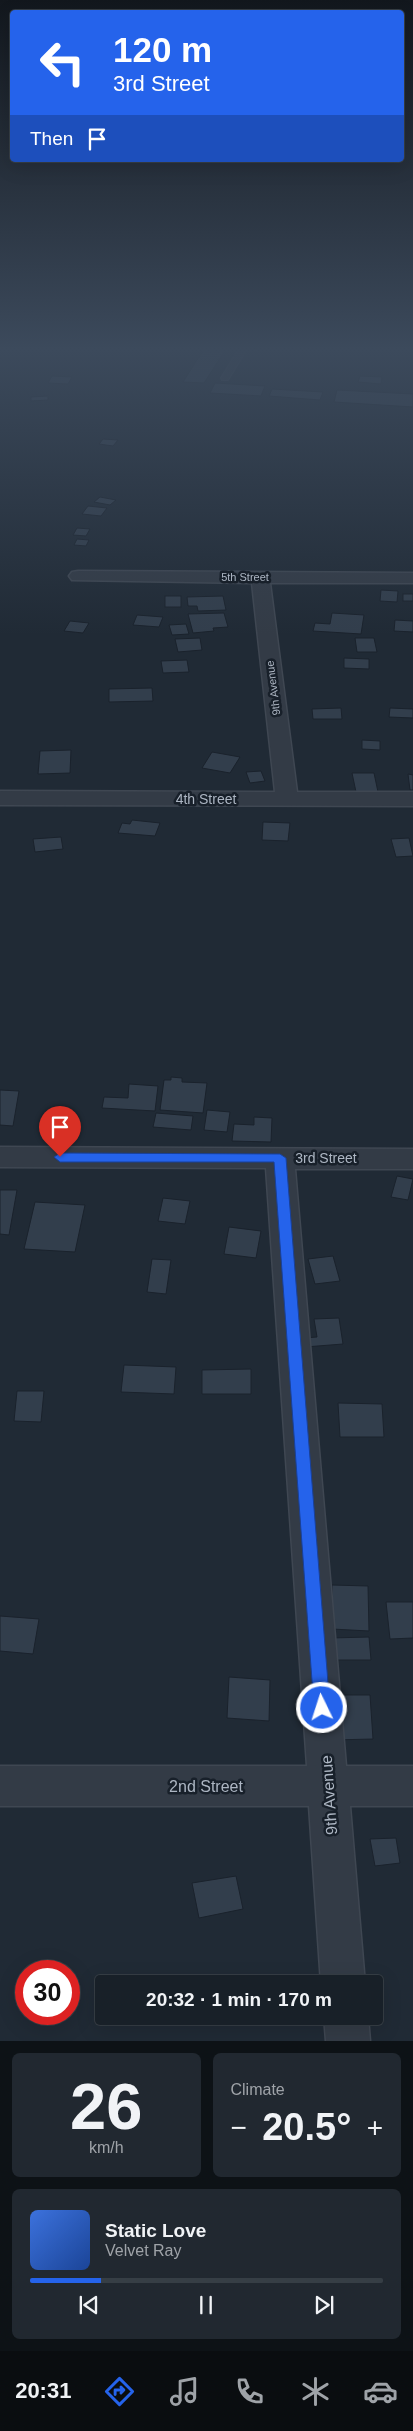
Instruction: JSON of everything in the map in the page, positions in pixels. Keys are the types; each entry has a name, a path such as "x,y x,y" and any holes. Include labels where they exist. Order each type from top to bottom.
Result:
{"street":[{"name":"5th Street","path":"78,576 413,578"},
{"name":"9th Avenue","path":"260,577 287,799"},
{"name":"4th Street","path":"0,798 413,799"},
{"name":"3rd Street","path":"0,1157 413,1159"},
{"name":"9th Avenue","path":"280,1158 342,1975"},
{"name":"2nd Street","path":"0,1786 413,1786"},
{"path":"347,2025 348,2041"}],"building":[{"path":"100,497 116,500 110,505 94,502"},
{"path":"88,506 107,508 101,516 82,514"},
{"path":"77,528 90,529 86,536 73,535"},
{"path":"77,539 89,540 86,546 74,545"},
{"path":"381,590 398,591 397,602 380,601"},
{"path":"403,594 413,594 413,601 403,601"},
{"path":"165,596 181,596 181,607 165,607"},
{"path":"223,596 226,610 198,611 197,606 188,606 187,597"},
{"path":"224,613 228,627 213,628 214,631 193,633 188,614"},
{"path":"332,613 364,615 361,634 313,631 315,623 330,624"},
{"path":"137,615 163,617 159,627 133,625"},
{"path":"395,620 413,621 413,632 394,631"},
{"path":"70,621 89,623 83,633 64,631"},
{"path":"186,624 189,634 172,635 169,625"},
{"path":"200,638 202,650 178,652 175,639"},
{"path":"355,638 374,638 377,652 357,652"},
{"path":"344,658 369,659 369,669 344,668"},
{"path":"187,660 189,672 163,673 161,661"},
{"path":"152,688 153,701 109,702 109,689"},
{"path":"341,708 342,719 313,719 312,709"},
{"path":"390,708 413,709 413,718 389,717"},
{"path":"362,740 380,741 380,750 362,749"},
{"path":"71,750 70,773 38,774 40,751"},
{"path":"212,752 240,757 230,773 202,768"},
{"path":"261,771 265,781 250,783 246,772"},
{"path":"352,773 374,773 378,792 356,792"},
{"path":"408,774 413,775 413,790 410,790"},
{"path":"132,820 160,823 155,836 118,833 122,823 130,824"},
{"path":"263,822 290,823 288,841 262,840"},
{"path":"61,837 63,849 35,852 33,839"},
{"path":"409,838 413,856 396,857 391,839"},
{"path":"171,1077 182,1078 182,1082 207,1083 203,1113 160,1110 164,1080 171,1080"},
{"path":"129,1084 158,1086 155,1111 102,1108 104,1097 128,1098"},
{"path":"0,1090 19,1091 13,1126 0,1125"},
{"path":"207,1110 230,1112 227,1132 204,1130"},
{"path":"156,1113 193,1116 191,1130 153,1127"},
{"path":"254,1117 272,1118 271,1142 232,1141 234,1124 254,1125"},
{"path":"397,1176 413,1179 408,1200 391,1197"},
{"path":"0,1190 17,1190 9,1235 0,1234"},
{"path":"163,1198 190,1201 185,1224 158,1221"},
{"path":"35,1202 85,1205 75,1252 24,1249"},
{"path":"229,1227 261,1231 256,1258 224,1254"},
{"path":"333,1256 340,1281 315,1284 308,1259"},
{"path":"152,1259 171,1260 166,1294 147,1292"},
{"path":"339,1318 343,1344 305,1347 304,1338 317,1337 314,1319"},
{"path":"124,1365 176,1367 174,1394 121,1392"},
{"path":"251,1369 251,1394 202,1394 202,1370"},
{"path":"17,1391 44,1391 41,1422 14,1421"},
{"path":"338,1403 382,1404 384,1437 340,1437"},
{"path":"332,1585 368,1586 369,1631 332,1629"},
{"path":"386,1602 413,1602 413,1638 390,1639"},
{"path":"0,1616 39,1619 33,1654 0,1651"},
{"path":"369,1637 371,1660 333,1660 331,1638"},
{"path":"229,1677 270,1680 269,1721 227,1718"},
{"path":"330,1695 370,1695 373,1739 332,1740"},
{"path":"396,1838 400,1863 375,1866 370,1839"},
{"path":"236,1876 243,1909 199,1918 192,1883"}],"route":[{"path":"60,1157 280,1158 322,1708"}]}
